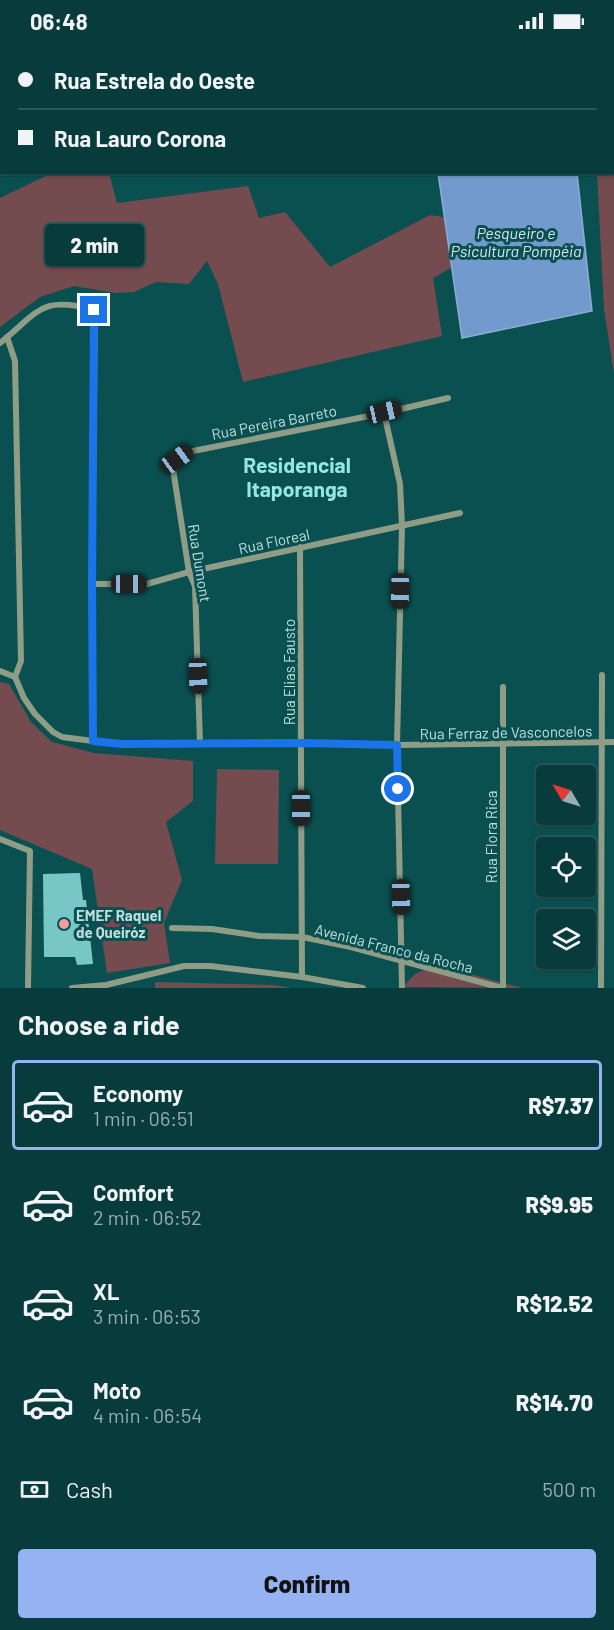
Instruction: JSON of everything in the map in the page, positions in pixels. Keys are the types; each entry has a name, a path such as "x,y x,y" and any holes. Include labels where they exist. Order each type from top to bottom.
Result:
{"street":[{"path":"0,138 0,148"},
{"path":"0,343 35,312 55,304 70,303 94,310 93,741"},
{"path":"0,671 15,676 21,661 15,361 7,337"},
{"name":"Rua Pereira Barreto","path":"177,459 188,452 448,398"},
{"path":"384,412 400,484 402,525 397,745 402,988"},
{"name":"Rua Dumont","path":"177,459 173,469 189,572 195,586 200,744"},
{"name":"Rua Floreal","path":"92,584 147,585 189,572 460,513"},
{"name":"Rua Elias Fausto","path":"300,547 302,977"},
{"path":"601,988 602,675"},
{"name":"Rua Ferraz de Vasconcelos","path":"15,676 24,698 35,714 53,732 62,737 93,741 122,744 397,745 614,742"},
{"name":"Rua Flora Rica","path":"502,988 503,687"},
{"path":"0,839 30,851 28,988"},
{"name":"Avenida Franco da Rocha","path":"172,928 212,929 259,936 302,937 351,947 502,988"},
{"path":"72,988 106,986 184,966 210,966 302,977 363,988"}],"shaded area":[{"path":"50,174 109,174 117,203 248,186 259,218 285,212 330,267 430,215 476,223 490,246 433,278 442,336 243,382 218,284 207,261 189,284 156,282 134,292 115,293 74,286 40,297 0,327 0,198"},
{"path":"597,174 614,174 614,374 604,309"},
{"path":"0,682 9,684 31,722 52,742 94,753 193,761 193,801 166,822 182,880 164,923 170,963 107,973 92,869 0,830"},
{"path":"217,769 279,770 278,864 215,864"},
{"path":"430,967 448,968 522,988 403,987 415,974"},
{"path":"155,982 274,985 291,988 155,988"}],"water":[{"name":"Pesqueiro e Psicultura Pompéia","path":"438,174 577,174 592,311 462,338"}],"building":[{"name":"EMEF Raquel de Queiróz","path":"80,873 83,900 86,900 93,964 77,965 75,957 44,957 43,874"}],"place":[{"name":"EMEF Raquel de Queiróz","path":"64,924"}],"district":[{"name":"Residencial Itaporanga","path":"297,476"}],"route":[{"path":"94,310 93,741 122,744 397,745 398,789"}]}
